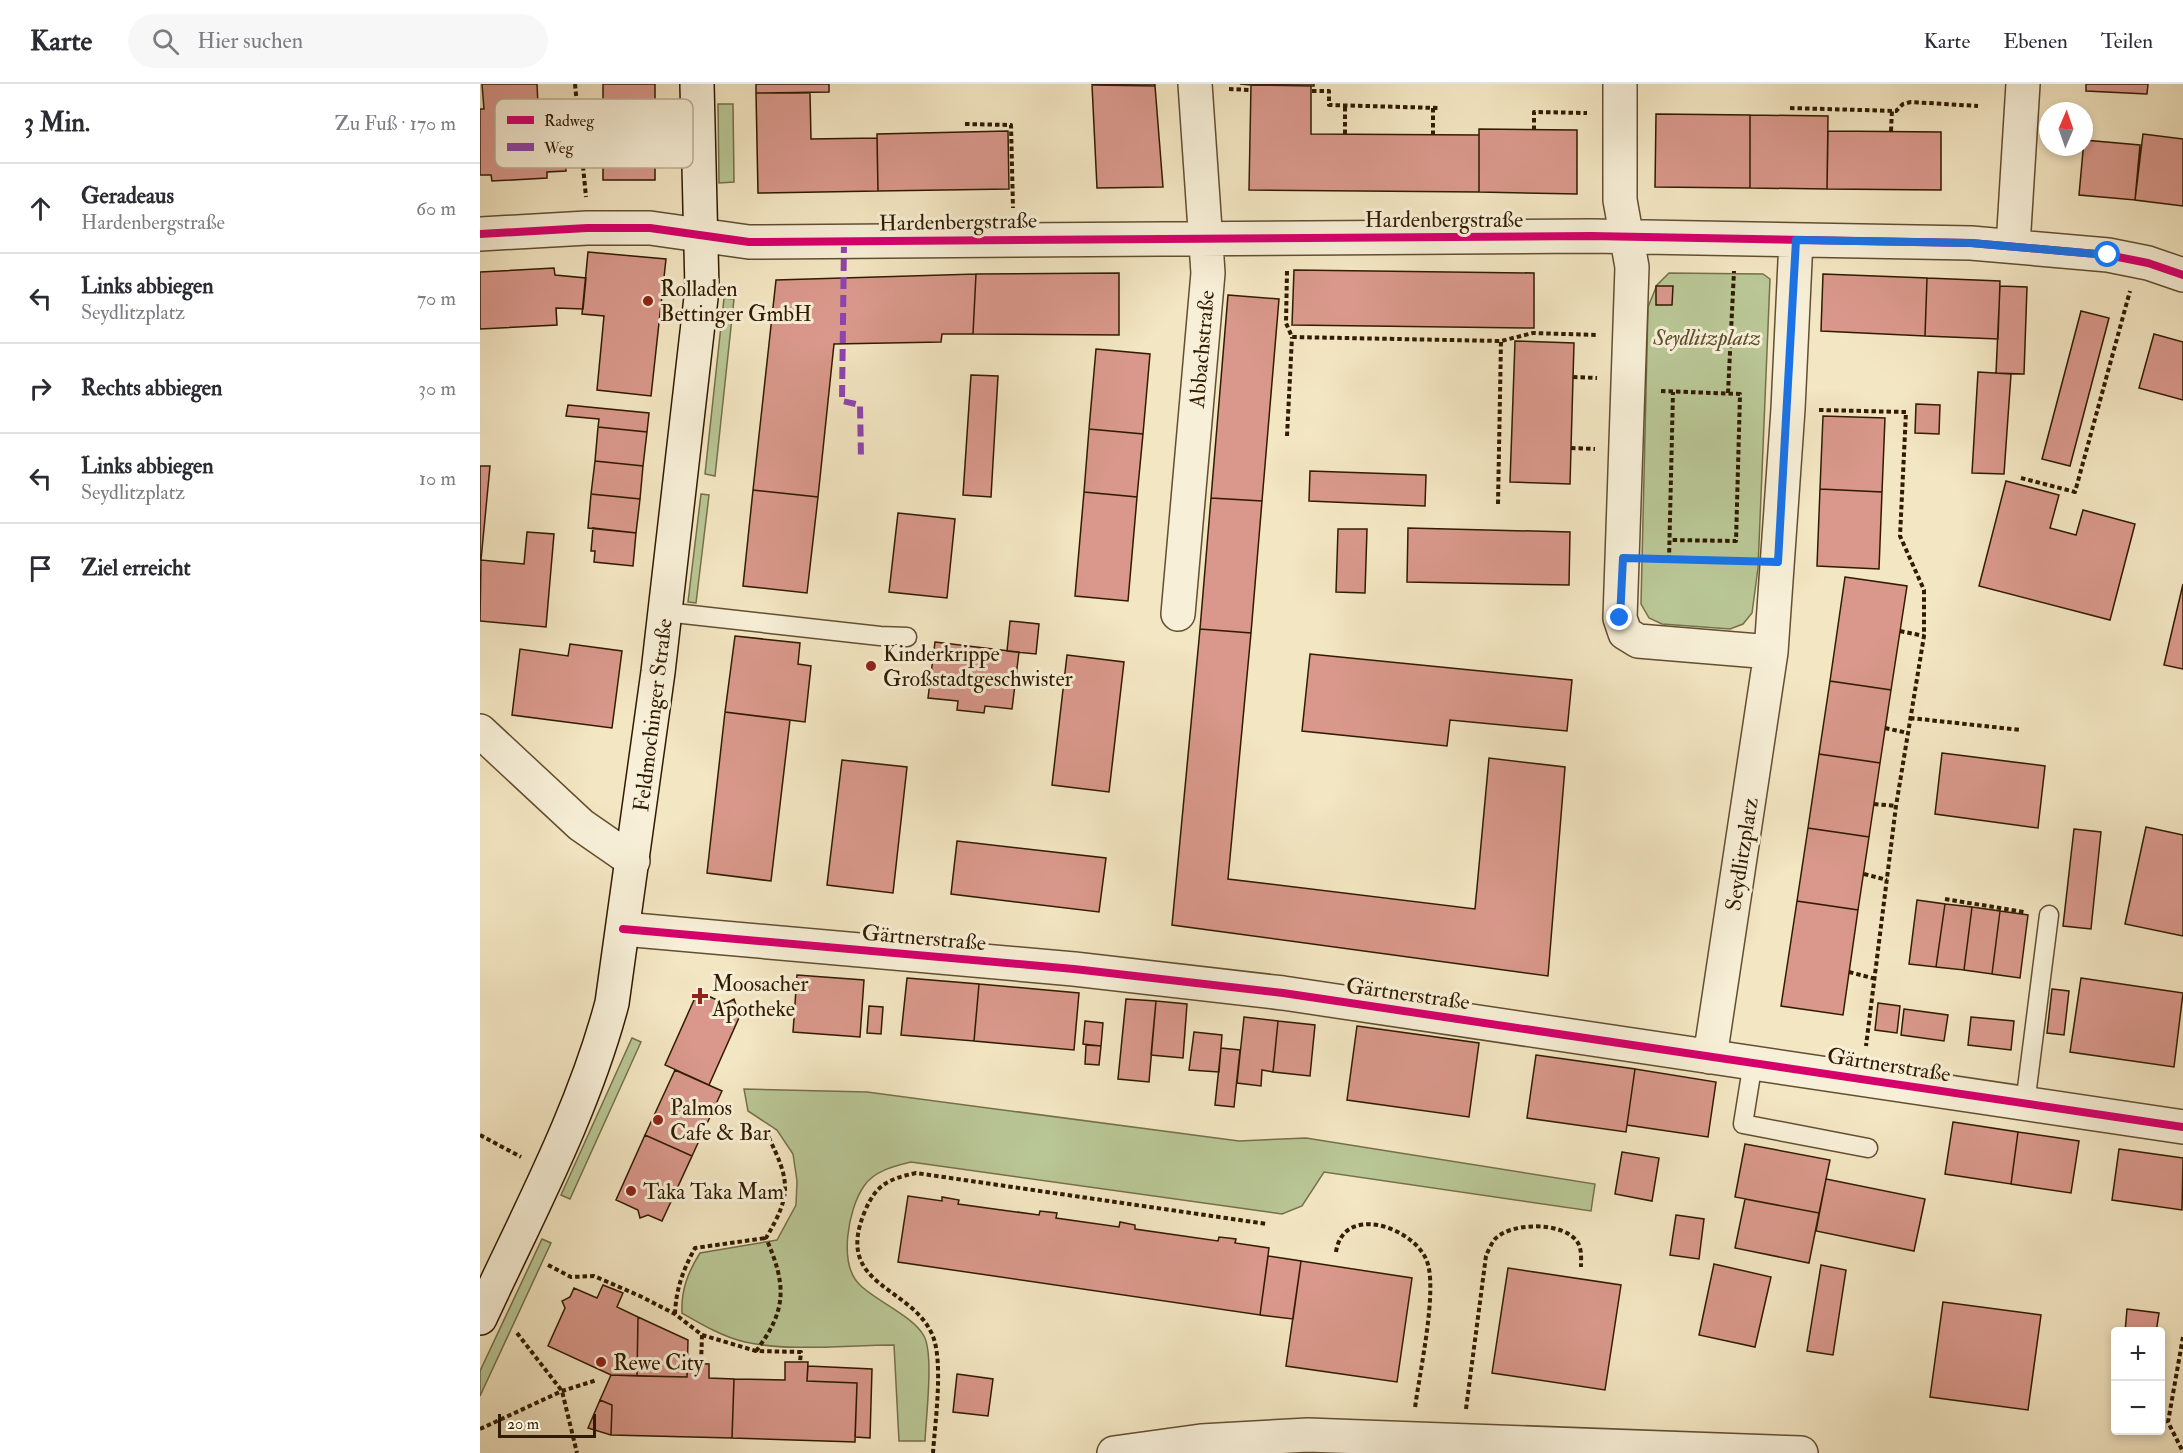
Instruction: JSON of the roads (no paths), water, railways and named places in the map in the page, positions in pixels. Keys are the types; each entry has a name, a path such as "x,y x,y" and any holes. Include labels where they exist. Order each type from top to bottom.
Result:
{"street":[{"name":"Feldmochinger Straße","path":"480,1318 549,1171 598,1055 612,1003 665,612 702,289 697,84"},
{"name":"Abbachstraße","path":"1178,614 1209,273 1195,84"},
{"path":"1620,84 1620,200 1632,267 1620,618 1625,633 1638,641 1771,652"},
{"path":"2013,246 2023,84"},
{"name":"Hardenbergstraße","path":"480,234 587,228 650,228 749,242 1208,237 1625,236 1796,240 2013,246 2134,259 2183,275"},
{"name":"Seydlitzplatz","path":"1710,1057 1771,652 1788,409 1796,240"},
{"path":"480,731 581,825 633,861"},
{"name":"Gärtnerstraße","path":"623,929 1097,971 1282,993 2183,1127"},
{"path":"1113,1453 1201,1441 1271,1435 1348,1445 1463,1440 1500,1447 1801,1453"}],"lane":[{"path":"665,612 868,635 907,637"},
{"path":"2025,1104 2049,915"},
{"path":"1753,1062 1743,1124 1868,1148"}],"place":[{"name":"Rolladen Bettinger GmbH","path":"648,301"},
{"name":"Kinderkrippe Großstadtgeschwister","path":"871,666"},
{"name":"Moosacher Apotheke","path":"700,996"},
{"name":"Palmos Cafe & Bar","path":"658,1120"},
{"name":"Taka Taka Mam","path":"631,1191"},
{"name":"Rewe City","path":"601,1362"}]}
